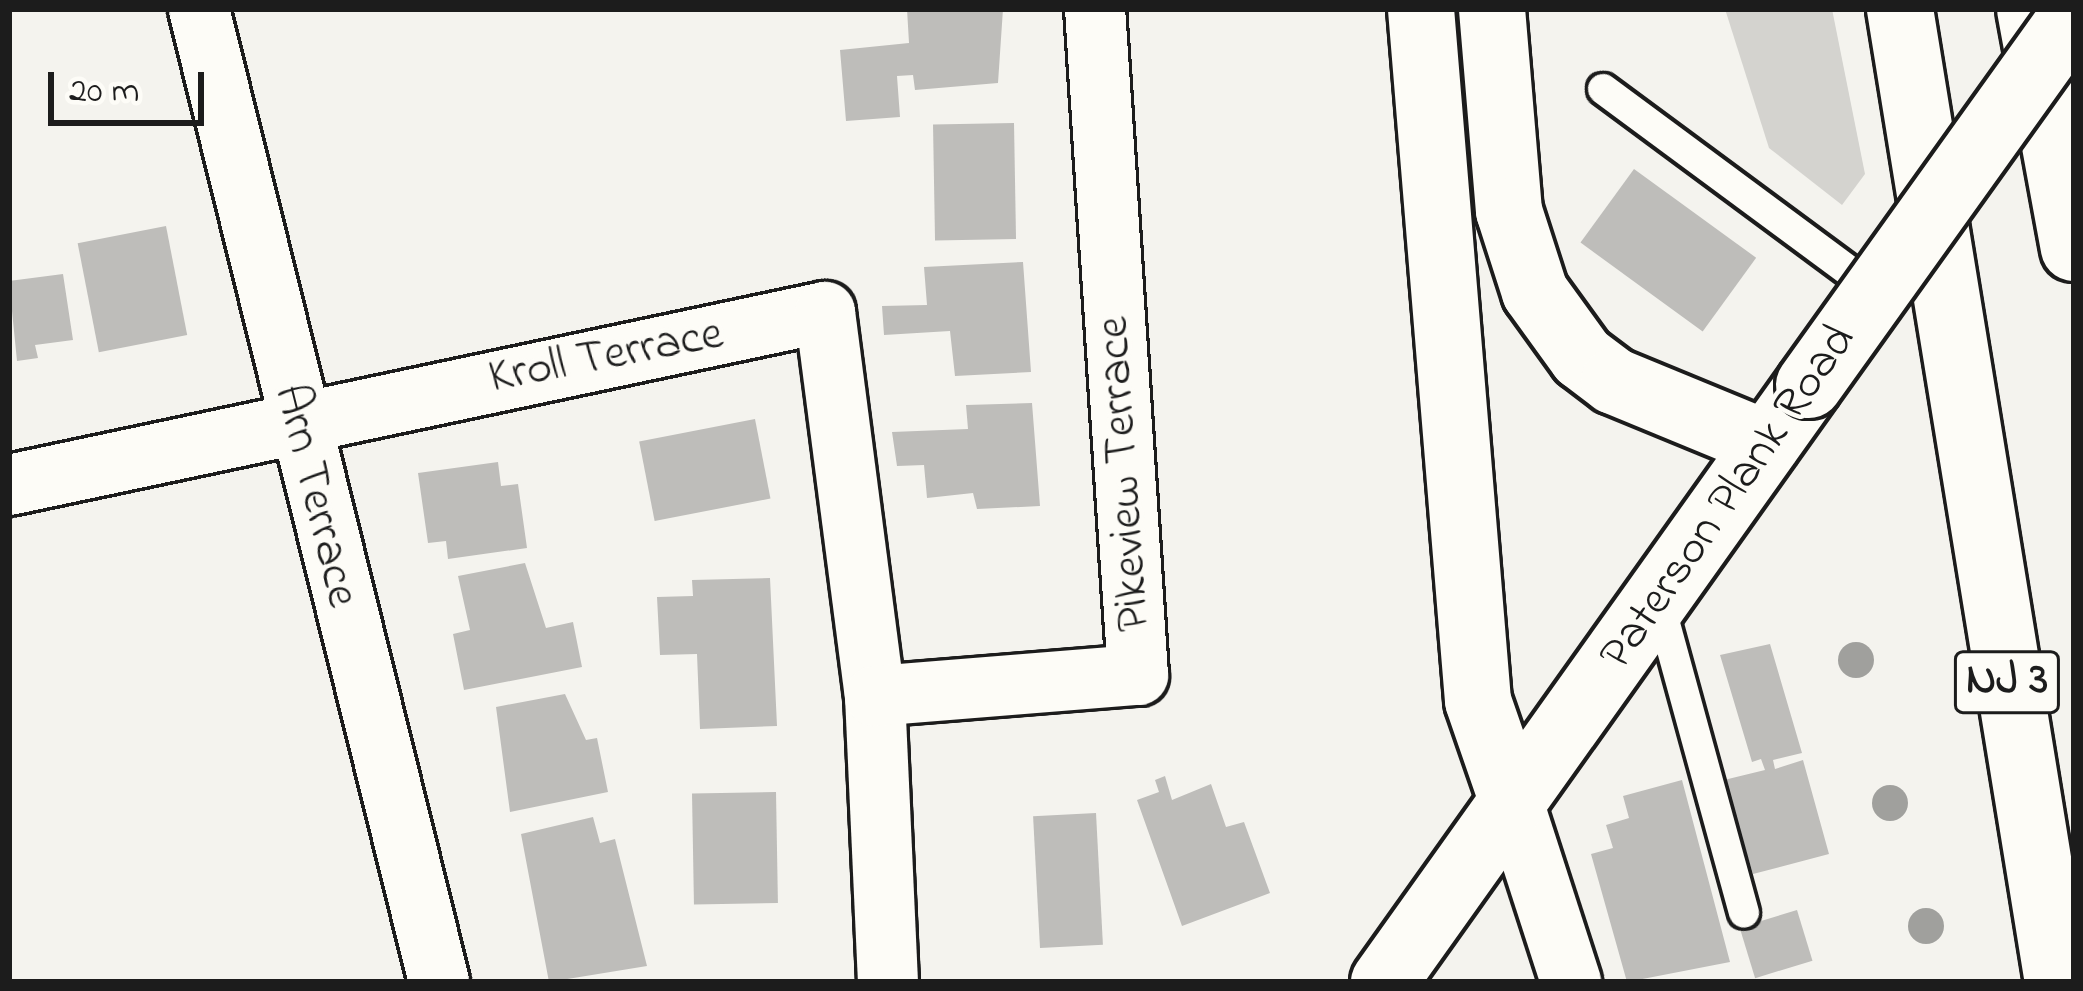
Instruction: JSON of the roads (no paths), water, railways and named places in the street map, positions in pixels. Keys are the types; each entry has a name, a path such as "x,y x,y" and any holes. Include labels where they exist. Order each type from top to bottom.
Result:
{"main road":[{"path":"1421,9 1478,700 1513,802"},
{"path":"1492,9 1509,211 1535,292 1582,357 1614,381 1767,444"},
{"name":"NJ 3","path":"1864,9 1957,382"},
{"name":"NJ 3","path":"1900,9 2057,982"},
{"path":"2030,9 2074,248"},
{"name":"Paterson Plank Road","path":"1384,982 2074,15"}],"street":[{"name":"Arn Terrace","path":"199,9 295,419 439,982"},
{"name":"Pikeview Terrace","path":"875,696 1138,676 1095,9"},
{"name":"Kroll Terrace","path":"9,485 295,419 825,312 875,696"},
{"path":"875,696 888,982"},
{"path":"1513,802 1571,982"}],"lane":[{"path":"1603,89 1876,292"},
{"path":"1658,597 1744,913"}]}
